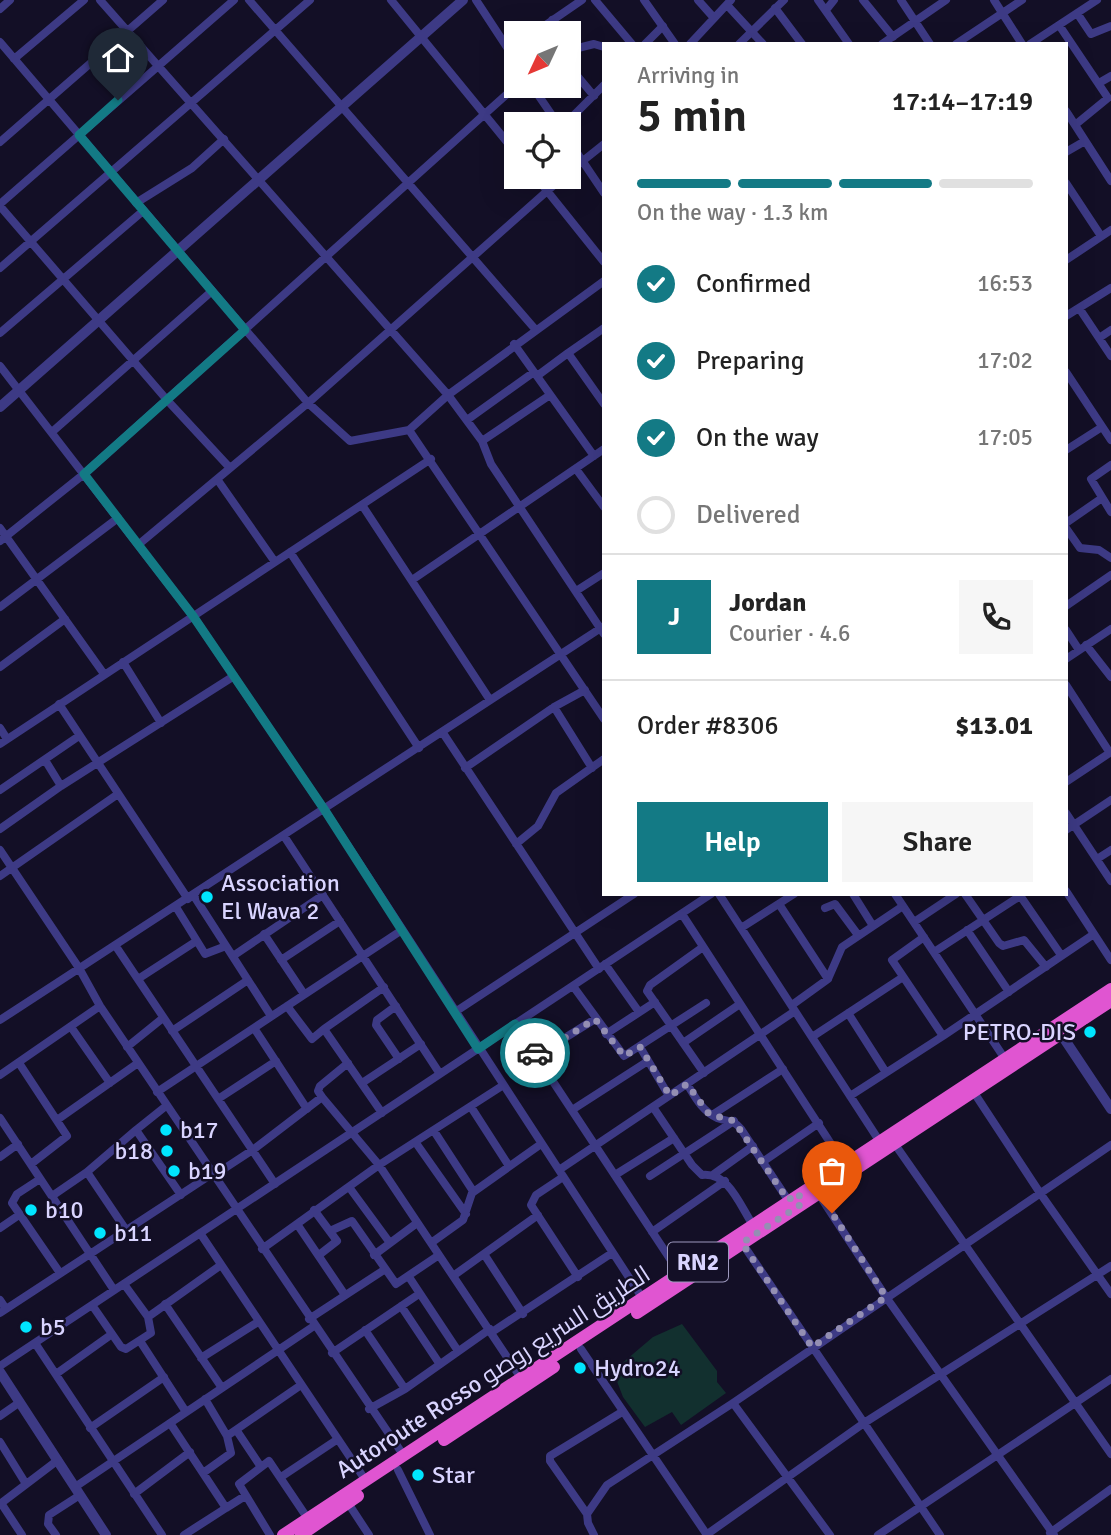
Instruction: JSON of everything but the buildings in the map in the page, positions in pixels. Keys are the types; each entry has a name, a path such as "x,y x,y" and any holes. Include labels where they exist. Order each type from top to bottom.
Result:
{"highway":[{"name":"Autoroute Rosso الطريق السريع روصو","path":"283,1535 1111,989"},
{"name":"Autoroute Rosso الطريق السريع روصو","path":"300,1535 742,1243 796,1198 818,1193 1111,1001"}],"street":[{"path":"0,9 10,0"},
{"path":"15,59 84,0"},
{"path":"100,0 448,394 482,441 491,464 602,628"},
{"path":"0,142 163,0"},
{"path":"230,468 167,400 0,205 234,0"},
{"path":"249,0 534,329"},
{"path":"0,268 193,104 310,0"},
{"path":"391,0 504,139"},
{"path":"0,407 463,0"},
{"path":"476,0 504,36"},
{"path":"552,20 582,0"},
{"path":"595,0 630,42"},
{"path":"645,0 674,42"},
{"path":"698,0 714,18"},
{"path":"741,42 784,0"},
{"path":"818,0 848,42"},
{"path":"826,10 834,0"},
{"path":"901,0 929,42"},
{"path":"885,42 945,0"},
{"path":"993,0 1021,42"},
{"path":"959,42 1022,0"},
{"path":"1033,42 1097,0"},
{"path":"865,1 892,37"},
{"path":"692,42 729,2 761,42"},
{"path":"775,8 800,42"},
{"path":"1077,13 1091,34 1111,26"},
{"path":"1059,25 1108,100 1075,125"},
{"path":"647,42 663,26"},
{"path":"0,42 308,402 350,441 409,430 448,394 534,329 602,282"},
{"path":"581,47 594,44 602,46"},
{"path":"1099,83 1111,75"},
{"path":"581,80 594,96"},
{"path":"577,112 602,87"},
{"path":"3,539 84,474 504,97"},
{"path":"1068,114 1111,181"},
{"path":"136,203 192,168 224,139"},
{"path":"1068,151 1085,141"},
{"path":"602,145 582,160 602,190"},
{"path":"1068,186 1101,236"},
{"path":"138,545 308,402 549,189"},
{"path":"547,191 602,260"},
{"path":"0,333 143,211"},
{"path":"1068,259 1111,230"},
{"path":"1068,315 1111,288"},
{"path":"52,432 212,291"},
{"path":"1079,308 1111,356"},
{"path":"467,420 602,329"},
{"path":"1099,338 1111,330"},
{"path":"514,344 594,456"},
{"path":"568,353 602,401"},
{"path":"0,366 193,616 324,809 643,1299"},
{"path":"1068,375 1111,440"},
{"path":"482,441 550,395"},
{"path":"1068,447 1102,427"},
{"path":"409,430 602,716"},
{"path":"412,580 602,450"},
{"path":"0,728 4,742 431,459"},
{"path":"1111,465 1091,479 1111,512"},
{"path":"576,468 602,504"},
{"path":"217,479 275,562"},
{"path":"1068,522 1102,498"},
{"path":"362,505 490,700"},
{"path":"0,607 118,518"},
{"path":"0,528 3,539 37,580 104,674"},
{"path":"1068,531 1080,548 1099,550 1111,558"},
{"path":"290,552 419,748"},
{"path":"576,591 602,574"},
{"path":"1068,605 1111,575"},
{"path":"0,667 65,619"},
{"path":"1068,658 1111,629"},
{"path":"0,1020 602,630"},
{"path":"1068,632 1111,677"},
{"path":"123,662 161,723"},
{"path":"0,829 61,786 234,677"},
{"path":"1068,688 1111,752 1068,781"},
{"path":"465,768 554,707 585,690"},
{"path":"1068,702 1074,698"},
{"path":"60,704 97,763 233,956 271,1016"},
{"path":"554,707 592,768"},
{"path":"443,733 574,933 639,1012"},
{"path":"0,790 79,736"},
{"path":"45,760 61,786"},
{"path":"516,844 538,826 555,793 602,760"},
{"path":"0,876 118,794"},
{"path":"1111,800 1070,827 1097,859 1111,881"},
{"path":"284,836 440,1074"},
{"path":"0,850 166,1106 369,1409 404,1456"},
{"path":"1097,859 1111,850"},
{"path":"1068,894 1111,960"},
{"path":"233,956 323,895"},
{"path":"455,1012 632,896"},
{"path":"0,1366 708,896"},
{"path":"720,896 880,1142"},
{"path":"741,928 791,896"},
{"path":"854,896 873,926"},
{"path":"896,896 1005,1059"},
{"path":"914,922 950,896"},
{"path":"966,896 999,943 1003,946 1024,940 1046,967"},
{"path":"1001,896 1007,904"},
{"path":"934,952 1019,896"},
{"path":"1021,896 1061,955"},
{"path":"779,904 828,979"},
{"path":"825,908 835,904 858,935"},
{"path":"578,1276 531,1200 596,1146 760,1035 828,979 842,947 903,906"},
{"path":"176,907 195,942 207,955 226,946"},
{"path":"682,914 844,1164"},
{"path":"281,960 340,921"},
{"path":"157,1092 402,930"},
{"path":"967,930 1009,992"},
{"path":"264,934 304,994"},
{"path":"850,1096 1094,934"},
{"path":"924,937 893,958 943,1036"},
{"path":"138,979 195,942"},
{"path":"116,945 275,1184"},
{"path":"703,947 647,988 704,1073"},
{"path":"812,1037 903,977"},
{"path":"172,1031 248,980"},
{"path":"573,986 632,1071"},
{"path":"287,1006 312,1039 384,987"},
{"path":"606,1034 655,1002"},
{"path":"624,1056 706,1003"},
{"path":"683,1043 740,1004"},
{"path":"0,1075 100,1006"},
{"path":"396,1006 377,1020 376,1025 399,1059"},
{"path":"848,1013 885,1071"},
{"path":"127,1047 163,1018"},
{"path":"536,1056 595,1019"},
{"path":"515,1024 680,1274"},
{"path":"71,1027 110,1083"},
{"path":"254,1028 307,1109"},
{"path":"324,1029 382,1112"},
{"path":"1061,1034 1111,1109"},
{"path":"362,1083 421,1044"},
{"path":"640,1047 670,1096"},
{"path":"218,1099 276,1061"},
{"path":"572,1110 648,1061"},
{"path":"19,1063 57,1120 66,1139 31,1164"},
{"path":"57,1120 138,1063"},
{"path":"348,1063 320,1086 318,1091 379,1166 521,1378"},
{"path":"712,1115 783,1069"},
{"path":"687,1084 699,1103 712,1115 734,1121 796,1198"},
{"path":"262,1249 314,1210 502,1086"},
{"path":"974,1091 1040,1194 1111,1294"},
{"path":"0,1300 3,1311 254,1149 322,1097"},
{"path":"52,1196 87,1172 166,1106"},
{"path":"471,1107 509,1167"},
{"path":"653,1107 702,1175 714,1174 754,1146"},
{"path":"0,1118 114,1290"},
{"path":"650,1177 734,1121"},
{"path":"764,1161 819,1123"},
{"path":"136,1130 181,1195"},
{"path":"434,1131 474,1191"},
{"path":"615,1175 674,1138"},
{"path":"416,1143 466,1214"},
{"path":"894,1143 1111,1454"},
{"path":"0,1157 18,1144"},
{"path":"431,1243 457,1226 466,1214 468,1198 474,1191 541,1144"},
{"path":"587,1514 607,1485 733,1403 1111,1145"},
{"path":"87,1172 126,1230"},
{"path":"714,1174 725,1181 753,1225"},
{"path":"40,1179 14,1197 12,1203 60,1273"},
{"path":"652,1232 725,1181"},
{"path":"349,1187 390,1243"},
{"path":"818,1193 886,1297 998,1453 1051,1534 1111,1489"},
{"path":"314,1210 337,1243 319,1255"},
{"path":"0,1228 19,1215"},
{"path":"453,1276 538,1215"},
{"path":"330,1231 351,1220 396,1284 439,1255"},
{"path":"374,1255 417,1223"},
{"path":"297,1224 345,1295"},
{"path":"200,1233 366,1481"},
{"path":"742,1243 940,1535"},
{"path":"369,1409 405,1389 457,1351 523,1314 612,1253"},
{"path":"484,1254 523,1314"},
{"path":"148,1317 221,1265"},
{"path":"581,1349 706,1535 864,1423 1111,1266"},
{"path":"55,1535 46,1520 48,1515 112,1462 278,1350 345,1295 384,1270"},
{"path":"409,1277 457,1351"},
{"path":"92,1305 123,1349 140,1341 152,1330 148,1317 124,1284"},
{"path":"332,1353 419,1294"},
{"path":"165,1304 222,1388"},
{"path":"401,1306 439,1363"},
{"path":"201,1358 258,1322"},
{"path":"365,1330 405,1389"},
{"path":"56,1374 112,1334"},
{"path":"140,1341 186,1412"},
{"path":"35,1343 162,1535"},
{"path":"0,1371 106,1535"},
{"path":"90,1428 164,1377"},
{"path":"878,1535 1111,1380"},
{"path":"228,1436 301,1385"},
{"path":"204,1473 231,1453 228,1436 205,1399"},
{"path":"0,1416 20,1402"},
{"path":"733,1403 830,1535"},
{"path":"594,1535 587,1514 550,1461 550,1456 622,1412"},
{"path":"170,1423 226,1508"},
{"path":"237,1431 261,1467"},
{"path":"281,1477 338,1439"},
{"path":"0,1442 26,1484"},
{"path":"134,1494 190,1452"},
{"path":"22,1535 0,1503 58,1460"},
{"path":"270,1535 245,1496 240,1482 271,1462 307,1519"},
{"path":"398,1470 430,1535"},
{"path":"184,1535 245,1496"},
{"path":"348,1503 369,1535"}],"green space":[{"path":"682,1324 717,1371 717,1382 726,1393 681,1425 672,1412 645,1427 623,1397 613,1371 653,1337"}],"way so far":[{"path":"535,1053 536,1056 595,1019 624,1056 640,1047 670,1096 687,1084 709,1114 734,1121 764,1161 788,1200 798,1193 803,1203 742,1243 812,1347 886,1297 832,1213"}],"place":[{"name":"Association El Wava 2","path":"207,897"},
{"name":"PETRO-DIS","path":"1090,1032"},
{"name":"b17","path":"166,1130"},
{"name":"b18","path":"167,1151"},
{"name":"b19","path":"174,1171"},
{"name":"b10","path":"31,1210"},
{"name":"b11","path":"100,1233"},
{"name":"b5","path":"26,1327"},
{"name":"Hydro24","path":"580,1368"},
{"name":"Star","path":"418,1475"}],"route":[{"path":"118,100 79,135 245,330 84,474 193,616 324,809 478,1049 515,1024 535,1053"}]}
